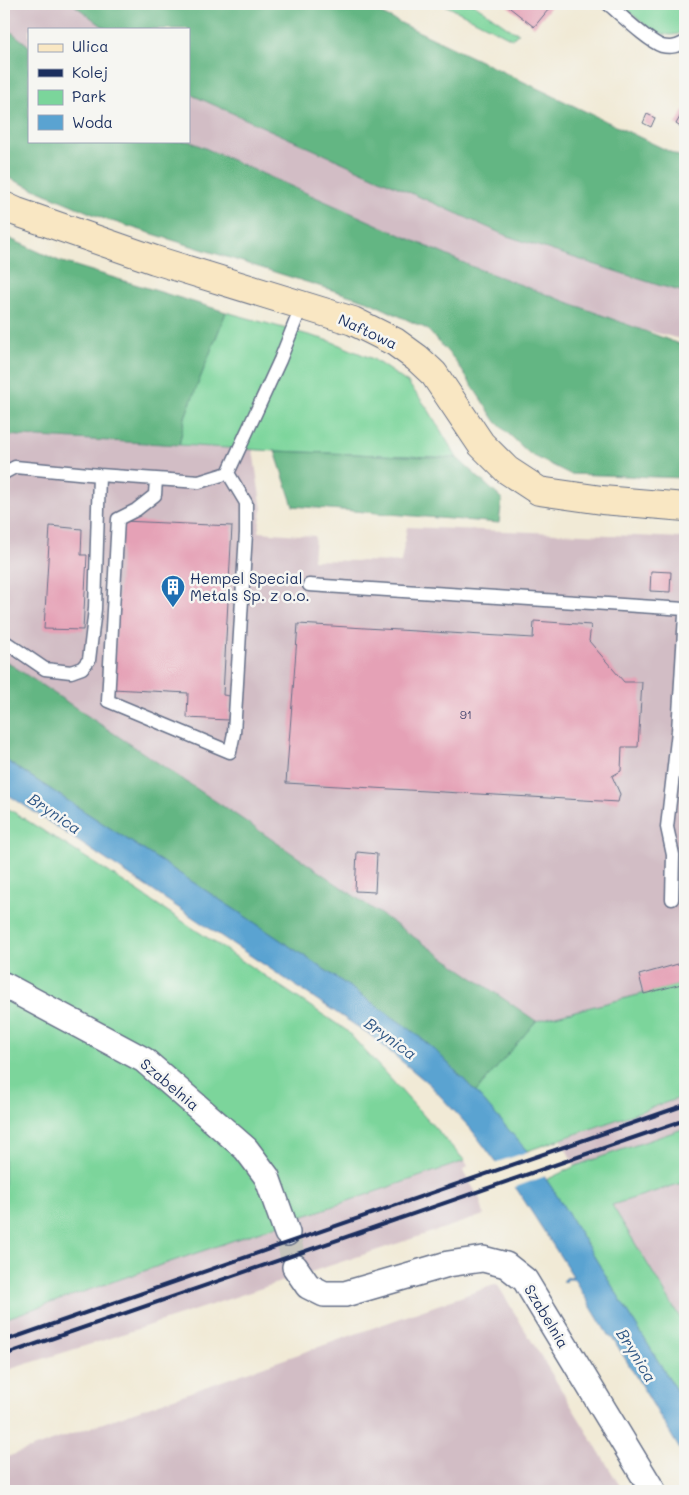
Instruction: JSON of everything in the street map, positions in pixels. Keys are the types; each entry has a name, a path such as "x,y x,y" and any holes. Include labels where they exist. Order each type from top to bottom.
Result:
{"street":[{"name":"Naftowa","path":"4,206 154,260 353,321 395,342 417,358 434,374 482,444 507,470 538,491 602,500 685,508"},
{"name":"Szabelnia","path":"4,985 144,1060 246,1149 268,1177 287,1233"},
{"name":"Szabelnia","path":"295,1267 308,1286 324,1294 345,1294 448,1264 483,1259 506,1265 525,1280 653,1491"}],"lane":[{"path":"608,4 662,46 673,47 685,42"},
{"path":"4,473 15,468 199,482 228,473 280,360 302,305"},
{"path":"156,479 155,495 136,510 118,519 108,700 230,752 234,724 246,532 246,502 228,473"},
{"path":"4,641 45,669 71,672 82,668 89,660 95,609 99,475"},
{"path":"309,585 685,609"},
{"path":"672,899 673,855 667,827 678,730 685,615"}],"shaded area":[{"path":"4,4 73,4 105,28 28,28 28,45 4,26"},
{"path":"190,93 507,236 685,292 685,340 644,330 473,267 190,141"},
{"path":"4,435 253,450 262,510 258,532 315,536 313,560 401,562 407,527 685,538 685,983 536,1021 245,821 4,660"},
{"path":"685,1096 685,1128 575,1166 561,1140"},
{"path":"465,1161 468,1166 463,1171 480,1199 484,1215 4,1371 4,1319"},
{"path":"685,1182 685,1326 612,1205"},
{"path":"497,1284 623,1491 4,1491 4,1458"}],"green space":[{"path":"73,4 361,4 685,159 685,292 507,236 194,96 190,93 190,28 105,28"},
{"path":"443,4 474,4 513,31 519,33 512,39"},
{"path":"620,4 685,4 685,30 677,34 659,33"},
{"path":"4,26 28,45 28,142 190,141 473,267 685,346 685,478 570,474 530,454 496,422 455,360 427,329 367,301 102,218 4,176"},
{"path":"4,236 59,261 226,312 185,417 179,445 4,435"},
{"path":"226,312 330,341 373,359 408,383 428,409 457,458 275,451 179,445 185,417"},
{"path":"275,451 457,458 502,499 499,523 293,506"},
{"path":"4,660 245,821 536,1021 476,1092 435,1050 411,1030 237,911 4,759"},
{"path":"4,806 107,871 346,1030 465,1161 4,1319"},
{"path":"685,983 685,1096 527,1151 476,1092 536,1021"},
{"path":"685,1128 685,1182 612,1205 685,1326 685,1405 546,1180 575,1166"}],"water":[{"name":"Brynica","path":"4,759 237,911 411,1030 435,1050 476,1092 527,1151 554,1191 685,1405 685,1458 614,1340 608,1335 574,1279 563,1281 573,1276 518,1191 471,1129 429,1084 370,1035 4,792"}],"pier":[{"path":"530,1151 546,1176 513,1188 494,1163"}],"building":[{"path":"505,4 553,4 534,27"},
{"path":"685,108 685,130 676,124"},
{"path":"647,114 655,118 651,127 643,123"},
{"name":"Hempel Special Metals Sp. z o.o.","path":"123,521 232,526 223,695 230,696 228,720 187,718 188,693 113,689"},
{"path":"50,526 82,529 81,555 87,555 83,630 44,629"},
{"path":"651,571 671,572 670,592 650,591"},
{"path":"534,621 591,625 589,641 624,682 642,682 638,747 622,747 621,771 612,776 620,794 618,802 286,783 298,624 533,638"},
{"path":"357,852 377,854 375,892 355,891"},
{"path":"685,962 685,983 644,994 639,975"}],"tunnel":[{"path":"287,1233 295,1267"}],"railway":[{"path":"4,1341 685,1105"},
{"path":"4,1355 685,1120"}],"place":[{"name":"Hempel Special Metals Sp. z o.o.","path":"173,608"}]}
